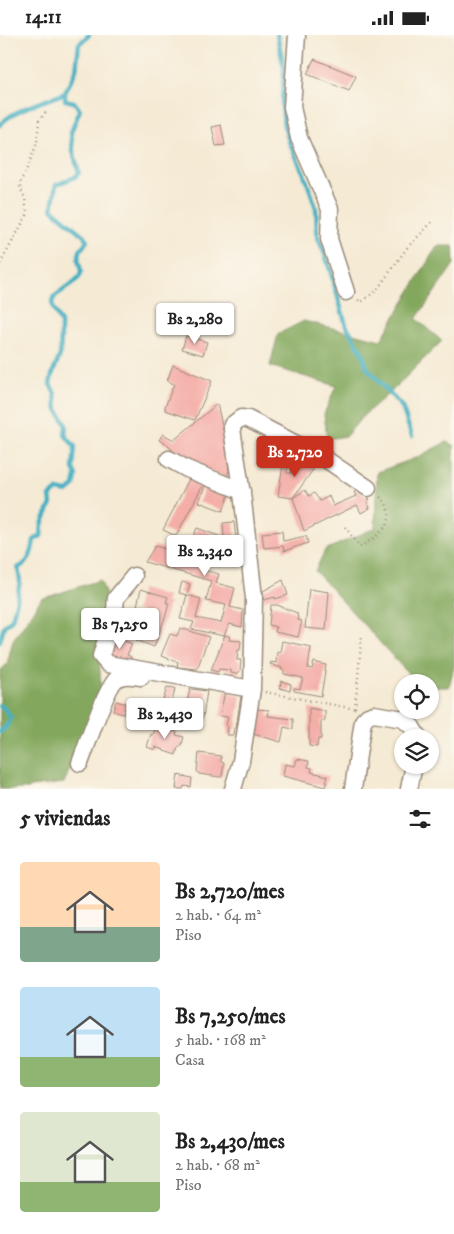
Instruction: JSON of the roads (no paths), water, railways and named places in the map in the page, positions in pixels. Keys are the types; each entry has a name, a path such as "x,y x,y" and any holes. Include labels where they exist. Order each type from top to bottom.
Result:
{"street":[{"path":"298,36 292,107 299,139 330,209 329,239 346,292"},
{"path":"233,789 241,761 252,689 254,598 242,491 232,429 235,421 241,418 248,419 327,460 368,488"},
{"path":"169,459 187,469 242,491"},
{"path":"134,576 116,598 116,609 101,656 104,661 108,664 252,689"},
{"path":"80,763 107,695 116,679 126,676 178,682 206,680"},
{"path":"353,789 359,715 368,716 374,714 403,719 413,729"},
{"path":"409,789 412,774"}],"waterway":[{"path":"0,125 6,119 30,106 65,93 76,70 79,44 89,35"},
{"path":"277,35 284,68 282,104 284,126 316,208 317,235 328,263 346,325 362,352 367,368 402,407 412,436"},
{"path":"0,641 4,626 12,619 17,600 20,580 18,568 30,557 34,540 41,536 42,524 51,504 50,496 57,490 67,492 74,486 76,476 73,468 75,447 65,435 66,425 57,409 55,394 50,384 60,355 61,337 61,323 53,309 52,302 55,296 75,282 80,276 81,271 78,259 80,251 87,241 84,236 52,209 56,185 75,177 79,173 73,151 71,132 80,110 74,102 65,100 65,93"},
{"path":"0,706 3,707 11,718 6,727 0,732"}]}
